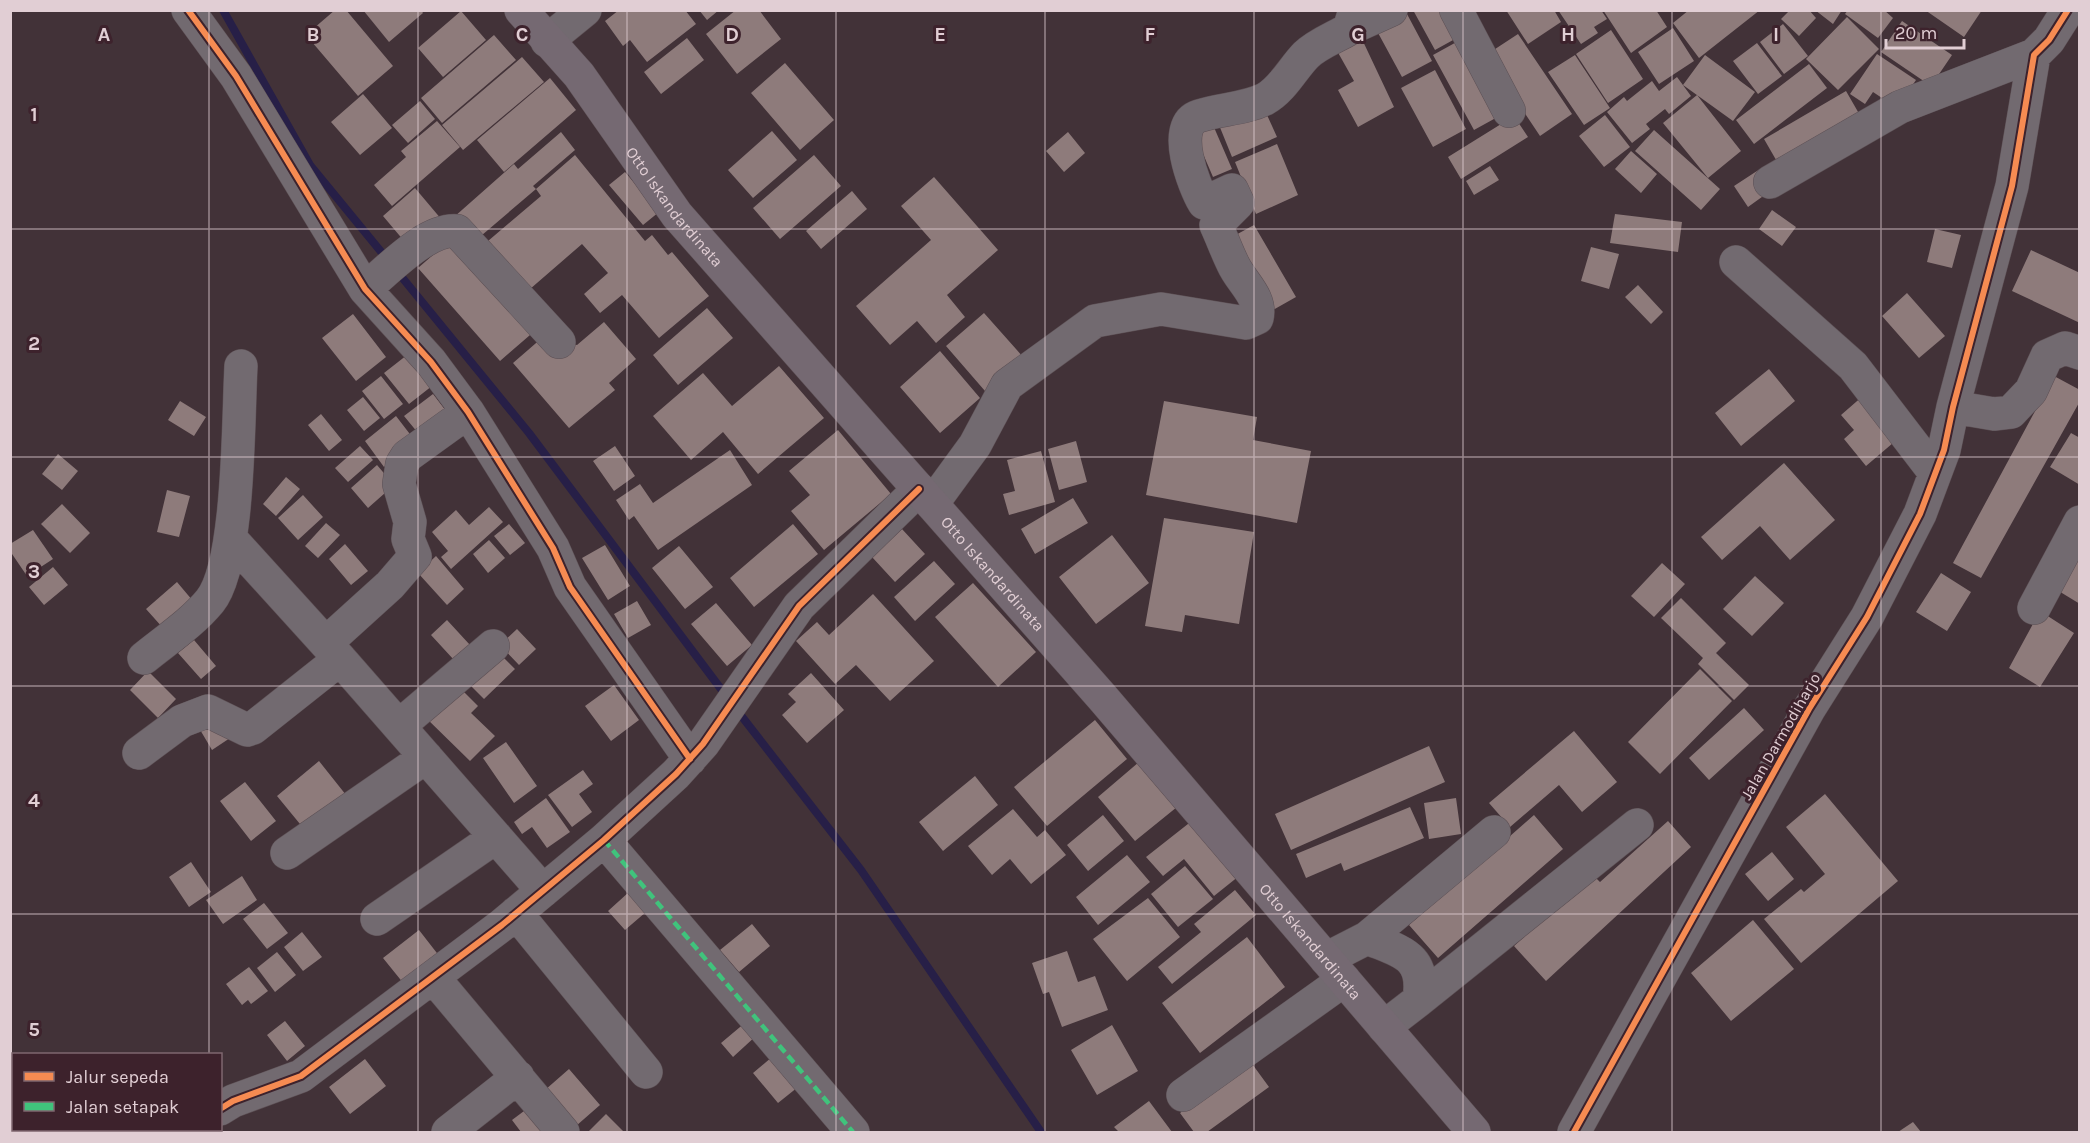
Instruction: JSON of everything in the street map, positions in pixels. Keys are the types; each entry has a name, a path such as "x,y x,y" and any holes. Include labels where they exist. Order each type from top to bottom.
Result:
{"main road":[{"name":"Otto Iskandardinata","path":"521,10 579,75 677,215 1102,697 1474,1132"}],"street":[{"path":"188,10 468,412 554,548 570,587 696,751"},
{"path":"547,41 585,10"},
{"path":"222,1108 233,1101 301,1076 516,913 604,840 696,751 799,606 925,497 975,445 1007,385 1095,321 1161,309 1246,322 1257,318 1259,311 1249,287 1234,267 1216,225 1239,203 1232,190 1204,203 1198,192 1184,140 1187,127 1196,116 1265,99 1277,89 1308,53 1352,20 1391,10"},
{"path":"1456,10 1509,111"},
{"path":"1770,182 1900,107 2034,55 2049,40 2068,10"},
{"name":"Jalan Darmodiharjo","path":"1574,1132 1809,709 1867,617 1920,514 1944,450 1953,407 2012,186 2034,55"},
{"path":"375,281 429,237 444,231 457,231 560,342"},
{"path":"1736,262 1853,366 1935,473"},
{"path":"1953,407 1994,414 2011,412 2031,391 2047,356 2065,348 2079,353"},
{"path":"144,658 211,600 226,569 231,539 241,366"},
{"path":"139,753 182,720 208,711 247,730 253,728 333,651 415,556 408,539 410,522 399,484 402,464 407,456 468,412"},
{"path":"2034,608 2079,522"},
{"path":"231,539 333,651 543,891"},
{"path":"399,726 493,646"},
{"path":"287,853 426,757"},
{"path":"1384,1026 1637,825"},
{"path":"1183,1095 1335,970 1367,938 1494,832"},
{"path":"377,920 496,837"},
{"path":"604,840 853,1132"},
{"path":"516,913 646,1072"},
{"path":"1367,938 1393,947 1416,964 1422,983 1419,1000"},
{"path":"432,977 563,1132"},
{"path":"448,1132 518,1077"}],"building":[{"path":"335,10 346,10 393,66 358,96 306,35"},
{"path":"363,10 421,10 423,13 389,42"},
{"path":"619,10 685,10 696,24 647,62 630,40 623,46 605,21"},
{"path":"699,10 719,10 707,20"},
{"path":"736,10 759,10 781,39 737,74 706,34"},
{"path":"1413,10 1450,10 1464,34 1435,50"},
{"path":"1506,10 1554,10 1561,22 1528,44"},
{"path":"1558,10 1601,10 1607,19 1594,27 1598,33 1581,44"},
{"path":"1603,10 1656,10 1667,27 1631,53"},
{"path":"1689,10 1760,10 1699,58 1673,23"},
{"path":"1790,10 1809,10 1816,18 1799,36 1781,19"},
{"path":"1815,10 1842,10 1833,24"},
{"path":"1848,10 1884,10 1893,18 1878,38 1845,14"},
{"path":"1925,10 1982,10 1964,37"},
{"path":"461,11 486,40 443,77 418,48"},
{"path":"1407,14 1432,61 1402,77 1377,31"},
{"path":"1847,17 1879,49 1838,90 1806,59"},
{"path":"1902,21 1952,55 1931,86 1881,52"},
{"path":"1783,24 1808,56 1784,74 1760,42"},
{"path":"1673,28 1694,61 1659,84 1638,52"},
{"path":"1611,30 1643,79 1608,103 1576,54"},
{"path":"1518,34 1572,114 1540,136 1486,55"},
{"path":"494,35 516,60 442,123 421,98"},
{"path":"1360,35 1394,107 1358,127 1338,90 1354,81 1336,49"},
{"path":"687,38 704,60 661,94 644,72"},
{"path":"1462,39 1503,114 1474,130 1433,55"},
{"path":"1757,43 1782,76 1758,94 1733,61"},
{"path":"1877,54 1916,80 1897,108 1873,92 1865,104 1850,94"},
{"path":"1575,55 1610,108 1584,125 1548,72"},
{"path":"1705,55 1755,92 1733,121 1683,85"},
{"path":"522,57 544,82 463,150 442,125"},
{"path":"785,63 834,120 800,150 751,93"},
{"path":"1809,64 1827,88 1754,144 1736,120"},
{"path":"1435,70 1466,129 1433,147 1401,88"},
{"path":"1677,77 1691,96 1669,114 1665,109 1646,124 1650,129 1632,143 1607,112 1624,97 1627,101 1652,81 1659,91"},
{"path":"550,78 576,110 504,172 477,140"},
{"path":"1846,91 1865,124 1783,172 1764,139"},
{"path":"363,94 392,128 360,155 331,122"},
{"path":"1697,95 1741,151 1708,178 1663,123"},
{"path":"420,101 435,119 408,143 392,125"},
{"path":"1263,106 1277,137 1232,157 1219,125"},
{"path":"1605,115 1630,147 1604,167 1579,136"},
{"path":"1514,116 1528,137 1461,179 1448,157"},
{"path":"437,121 460,147 392,206 374,185 406,157 401,151"},
{"path":"1213,125 1232,169 1213,177 1194,133"},
{"path":"1654,130 1720,189 1701,210 1635,151"},
{"path":"772,131 797,160 753,198 728,170"},
{"path":"561,132 575,150 533,186 536,189 475,241 454,217 514,164 518,169"},
{"path":"1068,132 1085,153 1064,172 1046,151"},
{"path":"1277,144 1298,195 1256,214 1235,162"},
{"path":"1631,151 1657,174 1641,193 1615,169"},
{"path":"575,155 645,241 652,235 668,255 672,252 709,296 659,338 622,295 600,313 584,294 608,273 582,244 522,296 481,247 541,196 536,189"},
{"path":"814,155 841,186 780,239 753,208"},
{"path":"1490,166 1499,180 1474,195 1466,181"},
{"path":"1760,169 1773,189 1748,207 1734,186"},
{"path":"625,172 659,212 643,225 609,185"},
{"path":"934,177 998,250 947,295 965,317 936,343 917,321 890,345 856,306 931,240 901,206"},
{"path":"415,188 442,220 410,248 383,216"},
{"path":"852,191 867,209 821,249 806,231"},
{"path":"1772,210 1796,227 1782,246 1759,229"},
{"path":"1615,214 1682,222 1678,252 1610,243"},
{"path":"1254,225 1296,297 1273,310 1232,237"},
{"path":"1935,229 1961,235 1952,268 1927,262"},
{"path":"456,235 537,329 500,361 418,268"},
{"path":"1591,247 1619,254 1609,289 1581,281"},
{"path":"2031,250 2080,273 2080,323 2012,291"},
{"path":"1638,285 1663,312 1651,324 1625,297"},
{"path":"1907,293 1945,336 1919,358 1882,316"},
{"path":"707,308 733,338 678,385 653,355"},
{"path":"984,313 1023,357 985,391 946,346"},
{"path":"353,314 386,357 356,381 322,338"},
{"path":"604,322 636,359 609,383 615,390 569,428 513,363 543,337 577,345"},
{"path":"940,351 980,398 940,433 900,387"},
{"path":"407,355 432,386 409,404 384,373"},
{"path":"779,366 824,418 758,474 723,432 691,460 653,416 703,373 732,406"},
{"path":"1769,369 1795,401 1741,446 1715,413"},
{"path":"381,376 403,404 384,419 362,391"},
{"path":"2054,376 2080,390 2080,401 1981,578 1953,563"},
{"path":"433,394 446,411 418,433 404,416"},
{"path":"1864,395 1900,437 1866,466 1844,439 1854,430 1841,415"},
{"path":"363,397 380,418 364,431 347,410"},
{"path":"180,401 206,417 194,436 168,420"},
{"path":"1164,401 1257,417 1253,440 1311,451 1297,523 1146,495"},
{"path":"321,414 342,440 329,451 308,425"},
{"path":"396,416 416,442 384,467 365,441"},
{"path":"838,430 891,494 824,550 791,511 810,495 789,471"},
{"path":"2071,433 2080,438 2080,485 2050,467"},
{"path":"1076,441 1087,482 1059,490 1048,449"},
{"path":"360,446 373,460 348,482 335,468"},
{"path":"615,446 635,476 614,491 593,461"},
{"path":"730,450 752,485 658,550 634,516 629,520 616,500 640,484 653,503"},
{"path":"1041,451 1055,502 1009,515 1003,494 1015,491 1007,460"},
{"path":"58,454 78,471 62,490 42,474"},
{"path":"1784,463 1835,520 1790,560 1760,526 1722,560 1701,537"},
{"path":"377,465 394,485 368,508 351,488"},
{"path":"286,477 300,489 276,516 263,504"},
{"path":"167,490 190,496 179,537 157,532"},
{"path":"303,495 323,517 298,540 278,518"},
{"path":"1073,498 1088,523 1035,554 1021,529"},
{"path":"62,504 90,533 70,553 41,524"},
{"path":"489,507 503,522 451,569 441,557 448,551 432,532 456,510 469,525"},
{"path":"1164,518 1254,532 1239,624 1185,615 1182,632 1145,626"},
{"path":"326,523 340,535 318,558 305,546"},
{"path":"509,524 525,543 510,555 494,536"},
{"path":"793,524 818,554 754,607 730,578"},
{"path":"902,529 925,554 895,582 872,557"},
{"path":"33,530 53,559 27,576 10,551 10,544"},
{"path":"1112,535 1149,583 1096,624 1059,577"},
{"path":"489,540 505,558 488,573 473,554"},
{"path":"345,544 368,571 351,585 329,559"},
{"path":"605,545 630,586 608,600 582,558"},
{"path":"679,546 713,587 685,609 652,568"},
{"path":"2080,555 2080,604 2057,590"},
{"path":"436,556 464,589 447,605 418,573"},
{"path":"934,561 955,584 915,621 894,597"},
{"path":"1662,563 1685,584 1654,617 1631,596"},
{"path":"53,567 68,585 44,605 29,587"},
{"path":"1941,573 1971,592 1947,631 1916,612"},
{"path":"1755,576 1784,603 1752,636 1723,609"},
{"path":"177,582 193,601 163,628 146,609"},
{"path":"973,583 1036,652 998,687 935,617"},
{"path":"873,594 934,661 890,701 856,665 835,684 796,641 817,622 829,635"},
{"path":"1681,598 1726,643 1716,653 1749,685 1734,700 1698,664 1703,658 1661,618"},
{"path":"637,601 651,625 628,638 614,614"},
{"path":"716,603 752,645 727,666 691,624"},
{"path":"2040,611 2074,633 2040,687 2009,668"},
{"path":"447,620 470,645 454,660 431,635"},
{"path":"517,629 536,649 519,665 500,645"},
{"path":"194,640 216,666 201,679 178,653"},
{"path":"495,649 515,669 484,699 464,679"},
{"path":"1700,669 1732,701 1660,774 1628,742"},
{"path":"148,671 176,699 158,718 130,690"},
{"path":"811,673 844,710 807,743 782,715 796,702 788,694"},
{"path":"455,683 478,706 471,713 495,736 470,761 423,715"},
{"path":"614,685 639,720 611,741 585,706"},
{"path":"1744,708 1764,730 1709,780 1689,758"},
{"path":"217,717 230,738 212,750 199,728"},
{"path":"1095,720 1127,759 1047,826 1014,787"},
{"path":"1574,731 1617,782 1582,812 1559,785 1510,827 1489,803"},
{"path":"506,742 537,786 514,803 483,758"},
{"path":"1429,746 1445,782 1291,850 1275,814"},
{"path":"319,761 350,800 309,835 277,796"},
{"path":"1139,762 1177,807 1135,841 1098,797"},
{"path":"583,770 593,784 579,794 592,812 572,827 548,795"},
{"path":"975,776 998,805 943,851 919,822"},
{"path":"245,782 276,821 251,841 220,801"},
{"path":"1825,794 1898,881 1801,963 1764,919 1801,889 1804,892 1825,874 1786,827"},
{"path":"546,798 570,832 547,848 532,827 522,834 514,822"},
{"path":"1456,798 1461,834 1429,839 1424,803"},
{"path":"1410,807 1424,838 1344,871 1341,863 1306,878 1296,854"},
{"path":"1013,809 1037,837 1045,830 1066,855 1031,884 1010,859 992,875 968,846"},
{"path":"1103,815 1124,841 1088,871 1067,845"},
{"path":"1534,815 1563,849 1438,958 1409,925"},
{"path":"1193,820 1239,876 1214,896 1184,859 1163,876 1146,857"},
{"path":"1668,821 1691,847 1546,981 1514,946 1593,875 1600,882"},
{"path":"1772,852 1794,879 1768,901 1745,874"},
{"path":"1127,855 1150,882 1098,925 1076,897"},
{"path":"191,862 211,892 189,907 169,877"},
{"path":"1185,866 1213,899 1178,927 1151,894"},
{"path":"242,876 257,900 223,924 206,900"},
{"path":"1235,890 1256,915 1172,984 1158,967 1201,932 1194,924"},
{"path":"629,892 646,912 625,930 608,911"},
{"path":"1148,898 1180,937 1127,981 1093,939"},
{"path":"264,903 288,933 267,949 243,919"},
{"path":"1753,920 1794,969 1731,1021 1691,973"},
{"path":"752,924 770,946 739,972 720,950"},
{"path":"419,930 440,957 404,984 383,958"},
{"path":"302,932 322,957 303,971 284,947"},
{"path":"1247,937 1285,987 1200,1053 1162,1003"},
{"path":"1067,951 1078,982 1095,976 1108,1010 1062,1027 1049,992 1043,994 1032,963"},
{"path":"277,952 296,975 275,992 257,968"},
{"path":"249,967 268,991 251,1004 248,1000 242,1005 226,984"},
{"path":"285,1021 305,1046 287,1061 267,1035"},
{"path":"746,1022 757,1035 733,1057 721,1043"},
{"path":"1112,1025 1138,1071 1097,1095 1071,1050"},
{"path":"772,1057 798,1087 778,1103 753,1073"},
{"path":"365,1059 386,1086 350,1114 329,1087"},
{"path":"1250,1061 1269,1087 1207,1132 1194,1132 1180,1113"},
{"path":"569,1069 600,1105 576,1126 545,1090"},
{"path":"1149,1101 1172,1132 1119,1132 1114,1127"},
{"path":"528,1108 547,1132 521,1132 512,1120"},
{"path":"606,1114 624,1132 588,1132"},
{"path":"1913,1122 1921,1132 1898,1132"}],"waterway":[{"path":"223,10 310,165 387,259"},
{"path":"396,270 529,433 727,697"},
{"path":"736,709 861,870 1041,1132"}],"marked path":[{"path":"604,840 853,1132"}],"cycle path":[{"path":"188,10 236,76 365,289 431,362 468,412 553,548 570,587 690,759"},
{"path":"1574,1132 1809,709 1867,617 1920,514 1944,450 1953,407 2012,186 2034,55 2049,40 2068,10"},
{"path":"222,1108 233,1101 301,1076 502,925 604,840 676,774 703,744 799,606 919,489"}]}
